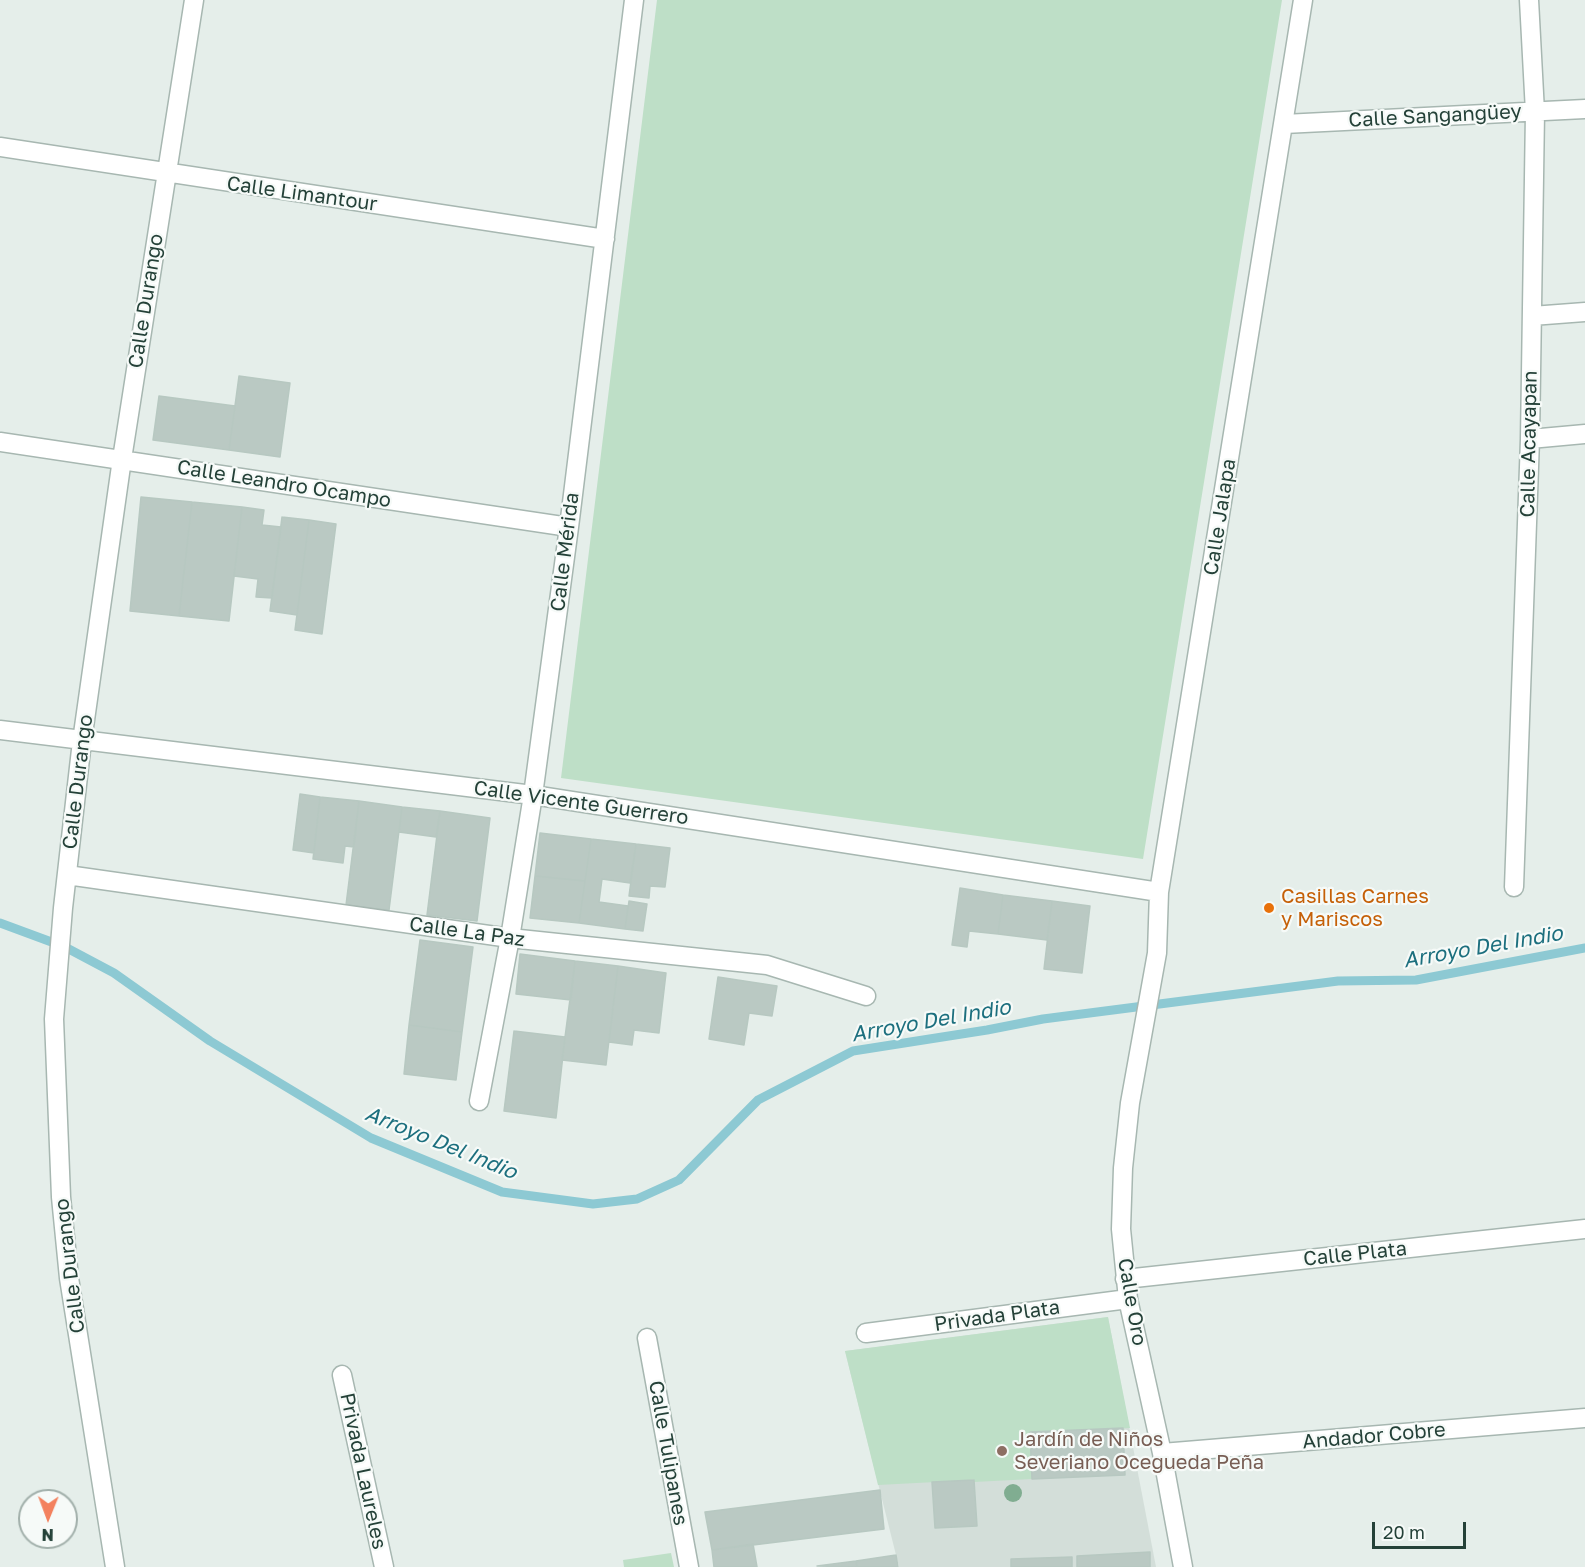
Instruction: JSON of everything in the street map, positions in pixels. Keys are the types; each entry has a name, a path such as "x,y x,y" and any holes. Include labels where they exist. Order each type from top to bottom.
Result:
{"street":[{"name":"Calle Durango","path":"115,1567 69,1278 61,1197 54,1018 63,908 82,741 122,459 194,0"},
{"name":"Calle Mérida","path":"479,1101 510,938 533,795 569,527 634,0"},
{"name":"Calle Jalapa","path":"1142,1035 1157,953 1160,892 1303,0"},
{"name":"Calle Acayapan","path":"1514,887 1530,439 1535,112 1529,0"},
{"name":"Calle Sangangüey","path":"1284,124 1585,109"},
{"name":"Calle Limantour","path":"0,147 605,239"},
{"path":"1532,316 1585,312"},
{"path":"1530,439 1585,434"},
{"name":"Calle Leandro Ocampo","path":"0,442 569,527"},
{"name":"Calle Vicente Guerrero","path":"0,730 533,795 1160,892"},
{"name":"Calle La Paz","path":"67,875 510,938 767,965 866,996"},
{"name":"Calle Oro","path":"1142,1035 1130,1102 1123,1168 1121,1228 1128,1299 1162,1454 1183,1567"},
{"name":"Calle Plata","path":"1125,1279 1585,1229"},
{"name":"Privada Plata","path":"866,1333 1128,1299"},
{"name":"Calle Tulipanes","path":"647,1338 689,1567"},
{"name":"Privada Laureles","path":"342,1375 384,1567"},
{"name":"Andador Cobre","path":"1162,1454 1585,1418"}],"shaded area":[{"name":"Jardín de Niños Severiano Ocegueda Peña","path":"1108,1317 1156,1567 899,1567 845,1351"}],"green space":[{"path":"657,0 1282,0 1143,859 561,778"},
{"path":"1108,1317 1130,1428 1031,1432 1032,1479 878,1485 845,1351"},
{"path":"671,1553 674,1567 624,1567 623,1560"}],"building":[{"path":"239,376 290,383 280,457 229,450"},
{"path":"159,396 235,406 229,450 153,440"},
{"path":"141,497 192,502 179,616 130,611"},
{"path":"192,502 242,507 229,621 179,616"},
{"path":"242,507 264,510 262,525 281,527 272,598 256,597 258,579 234,576"},
{"path":"282,517 309,520 297,615 270,611"},
{"path":"309,520 336,524 322,634 295,630"},
{"path":"300,794 320,797 314,853 293,850"},
{"path":"320,797 359,801 354,847 345,846 343,863 313,859"},
{"path":"359,801 402,807 389,910 346,905"},
{"path":"402,807 440,811 436,837 399,832"},
{"path":"440,811 490,818 477,921 427,915"},
{"path":"540,833 591,839 585,881 535,876"},
{"path":"591,839 636,844 630,883 602,879 599,902 628,906 625,929 579,923"},
{"path":"636,844 670,848 665,887 650,886 649,898 629,896"},
{"path":"535,876 585,881 579,923 530,918"},
{"path":"960,888 1003,895 998,934 969,931 967,947 952,945"},
{"path":"1003,895 1052,901 1047,940 998,934"},
{"path":"629,901 647,904 643,931 625,929"},
{"path":"1052,901 1090,906 1082,973 1044,969"},
{"path":"420,940 473,947 462,1032 409,1025"},
{"path":"520,954 575,961 571,1000 516,994"},
{"path":"575,961 618,966 606,1065 562,1060"},
{"path":"618,966 666,973 659,1033 634,1030 632,1045 609,1042"},
{"path":"718,977 777,986 772,1016 749,1013 744,1045 709,1039"},
{"path":"409,1025 462,1032 456,1080 404,1074"},
{"path":"514,1031 565,1037 556,1118 504,1111"},
{"path":"1123,1428 1125,1475 1032,1479 1030,1432"},
{"path":"974,1480 977,1526 935,1528 932,1482"},
{"path":"880,1490 884,1529 712,1550 705,1512"},
{"path":"753,1544 757,1567 714,1567 712,1550"},
{"path":"1150,1552 1150,1567 1077,1567 1077,1556"},
{"path":"896,1555 898,1567 857,1567 856,1561"},
{"path":"1072,1557 1072,1567 1011,1567 1011,1559"},
{"path":"856,1561 857,1567 817,1566"}],"waterway":[{"name":"Arroyo Del Indio","path":"0,923 65,947 114,973 210,1041 371,1138 502,1192 593,1204 637,1199 679,1180 758,1100 853,1051 1043,1019 1338,981 1416,980 1585,948"}],"place":[{"name":"Casillas Carnes y Mariscos","path":"1269,908"},
{"name":"Jardín de Niños Severiano Ocegueda Peña","path":"1002,1451"}]}
